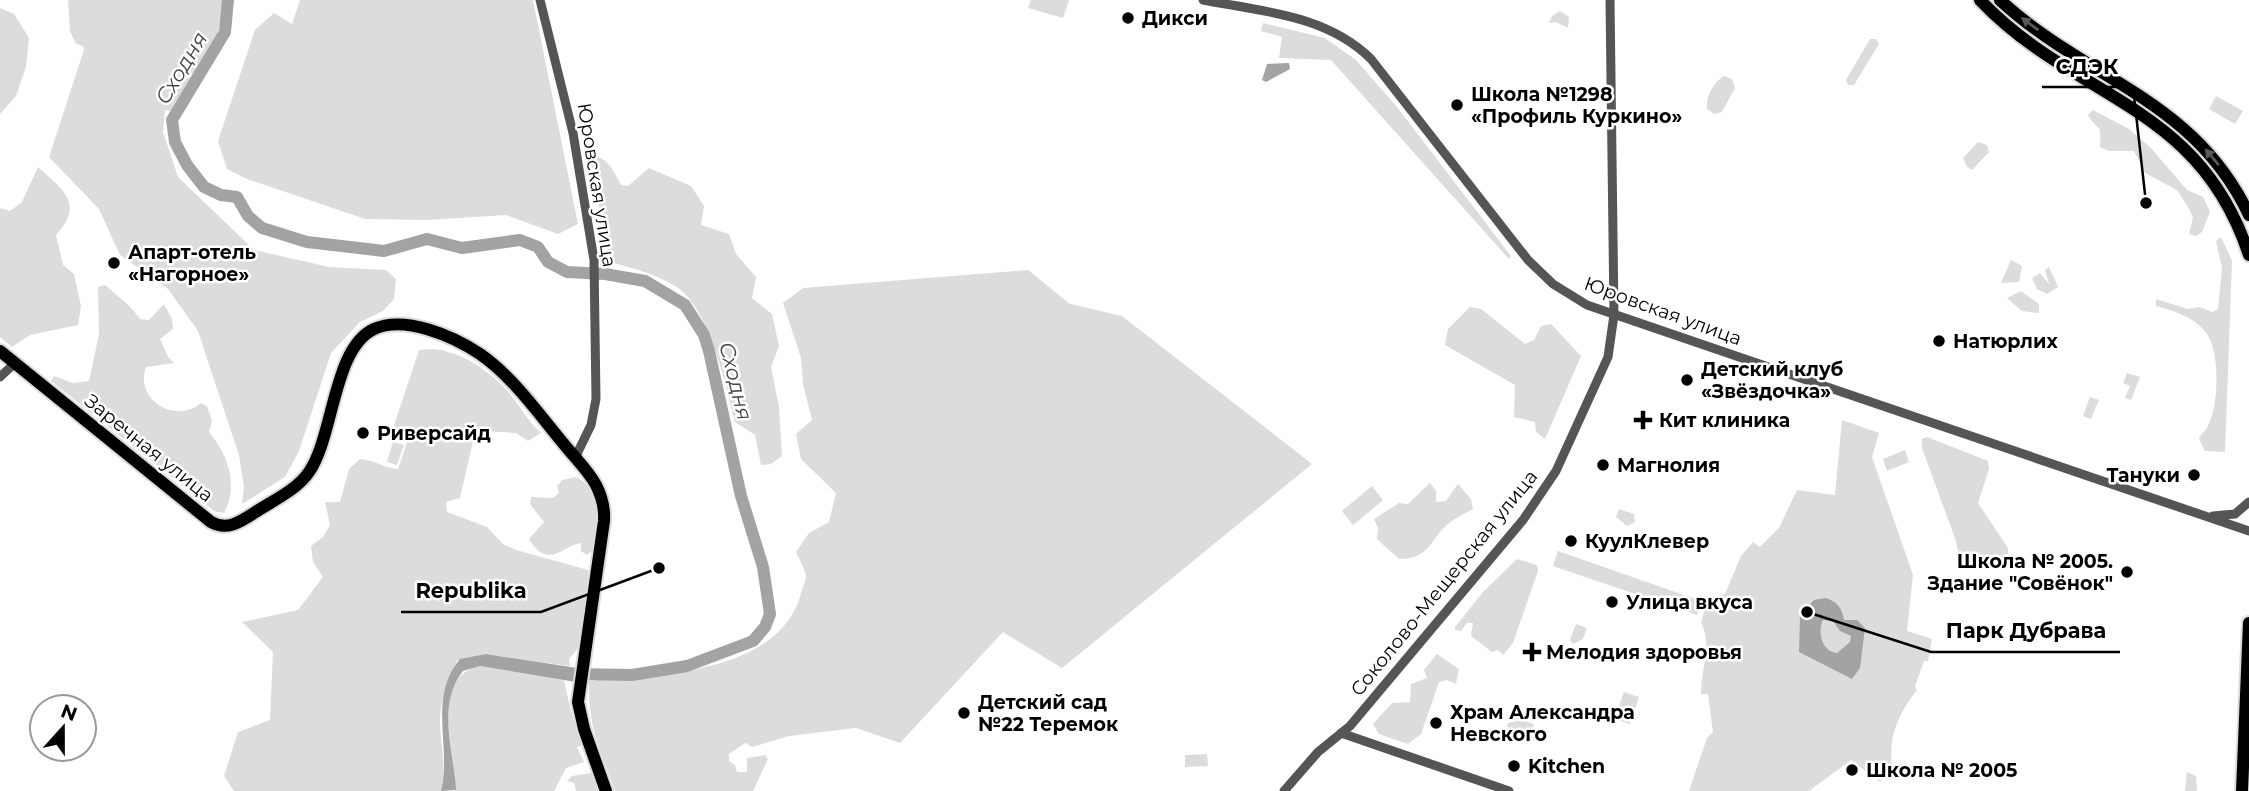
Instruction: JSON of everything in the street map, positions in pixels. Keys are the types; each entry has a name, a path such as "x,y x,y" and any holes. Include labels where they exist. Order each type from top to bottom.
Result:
{"main road":[{"path":"1980,0 2031,43 2172,136 2202,167 2227,201 2249,256"},
{"path":"2000,0 2041,32 2156,105 2185,128 2232,182 2249,215"},
{"name":"Заречная улица","path":"0,351 180,498 222,527 242,521 296,485 308,473 319,451 352,351 365,335 385,326 398,325 433,332 480,354 530,404 575,458 596,485 604,509 579,689 584,729 606,791"},
{"path":"2242,791 2249,623"}],"street":[{"name":"Юровская улица","path":"540,0 575,144 594,260 596,399 591,425 575,458"},
{"name":"Юровская улица","path":"1203,0 1302,19 1350,40 1371,59 1528,260 1572,297 1614,315 2249,531"},
{"name":"Соколово-Мещерская улица","path":"1284,791 1318,752 1341,733 1500,549 1546,487 1564,457 1608,357 1614,315 1609,0"},
{"path":"0,377 14,364"},
{"path":"2200,515 2235,514 2249,502"},
{"path":"1341,733 1508,791"}],"shaded area":[{"path":"68,0 223,0 219,30 207,59 174,112 165,110 163,132 178,177 254,250 329,267 386,270 396,279 394,299 383,311 360,322 331,353 299,451 285,477 242,504 244,487 239,455 198,331 168,289 120,255 99,209 49,157 84,50 83,46 76,44 70,31"},
{"path":"300,0 533,0 578,224 558,234 506,215 427,220 365,219 247,179 227,169 218,141 255,30 274,13 292,24"},
{"path":"1031,0 1069,0 1063,18 1028,8"},
{"path":"0,8 14,14 29,38 26,67 16,96 0,114"},
{"path":"1560,11 1569,17 1568,28 1556,22 1549,23 1552,16"},
{"path":"1263,23 1325,38 1356,60 1397,107 1511,256 1509,259 1331,60 1279,58 1282,37 1261,31"},
{"path":"1870,39 1876,39 1879,44 1854,85 1848,85 1846,80"},
{"path":"1289,63 1290,69 1266,82 1262,80 1267,64"},
{"path":"1724,76 1732,79 1735,88 1722,112 1714,114 1707,109 1707,100 1714,86"},
{"path":"2216,96 2243,111 2235,124 2209,109"},
{"path":"2093,110 2129,129 2150,147 2187,190 2203,197 2210,212 2202,232 2196,236 2189,234 2193,217 2177,190 2145,173 2134,151 2109,151 2100,147 2100,130 2088,115"},
{"path":"1978,142 1987,145 1989,152 1972,170 1967,167 1963,158"},
{"path":"590,155 606,161 621,185 628,186 649,168 691,186 704,206 701,225 729,234 736,254 756,277 752,298 772,314 779,346 771,367 779,407 782,456 771,464 761,465 755,435 735,422 707,328 687,296 660,278 609,262"},
{"path":"38,167 62,190 70,205 65,224 56,235 63,265 74,274 81,306 78,325 30,335 12,347 0,337 0,208 10,211 22,202"},
{"path":"2221,237 2232,261 2225,452 2205,451 2199,439 2212,417 2216,391 2216,363 2210,338 2199,325 2188,318 2156,306 2156,299 2188,309 2200,307 2212,312 2218,309 2222,268 2216,241"},
{"path":"2011,260 2022,266 2019,282 2001,283"},
{"path":"2049,267 2058,287 2047,294 2037,289 2032,278 2040,273 2049,284 2045,270"},
{"path":"1028,270 1070,304 1122,316 1312,464 1062,668 1003,632 900,743 856,728 789,736 752,747 745,743 729,754 729,761 735,765 737,772 747,772 747,758 765,755 768,759 753,791 615,791 593,725 589,681 647,676 711,666 740,656 766,642 787,623 800,597 806,576 796,552 809,533 829,522 836,493 801,459 796,434 812,420 803,384 801,358 783,303 803,288"},
{"path":"105,285 140,319 149,320 164,304 172,319 173,329 160,339 168,357 174,363 146,367 146,389 151,398 169,410 191,409 201,403 207,406 212,421 209,432 226,460 231,481 231,492 224,513 214,511 51,381 54,376 73,383 89,381 99,334 98,287"},
{"path":"2021,291 2039,304 2039,313 2022,311 2007,298"},
{"path":"1470,307 1481,309 1525,344 1534,340 1541,326 1551,324 1581,356 1545,439 1536,432 1535,422 1514,417 1515,385 1445,345 1448,329"},
{"path":"433,349 456,355 488,373 514,399 541,433 528,441 516,433 485,431 473,441 460,498 446,502 447,512 487,527 503,544 516,550 588,570 588,593 579,647 569,659 570,666 486,654 457,661 441,711 441,791 234,791 224,776 238,732 270,720 273,652 242,622 298,610 323,577 313,562 311,546 323,537 330,525 325,502 340,502 349,469 360,459 398,469 408,439 394,425 419,350"},
{"path":"2127,373 2140,377 2131,400 2125,398 2130,386 2123,383"},
{"path":"2090,397 2099,400 2091,419 2083,416"},
{"path":"1842,420 1879,433 1872,457 1913,575 1907,631 1932,639 1928,661 1924,661 1915,686 1917,690 1896,725 1892,765 1880,782 1851,760 1809,791 1689,791 1707,738 1713,732 1708,694 1701,694 1706,640 1701,622 1707,602 1725,594 1741,556 1753,542 1760,547 1779,528 1797,490 1835,495"},
{"path":"1927,437 1988,461 1989,469 1978,503 2008,548 2008,553 1998,566 1963,567 1960,564 1956,541 1922,448 1922,439"},
{"path":"393,442 404,445 397,465 387,462"},
{"path":"1905,450 1909,462 1887,471 1883,459"},
{"path":"576,477 584,482 594,499 597,531 593,550 587,555 581,551 581,543 555,554 543,553 529,539 544,522 530,504 531,497 553,498 559,493 557,486 562,480"},
{"path":"1430,483 1436,491 1436,502 1446,501 1458,484 1471,499 1473,509 1448,524 1423,552 1417,556 1399,559 1377,539 1378,528 1374,519 1399,503 1408,504"},
{"path":"1372,486 1383,500 1353,525 1342,511"},
{"path":"1619,509 1634,514 1635,522 1627,526 1616,517"},
{"path":"1558,551 1698,600 1701,603 1697,615 1553,566"},
{"path":"1517,559 1537,565 1538,571 1513,643 1503,655 1498,650 1492,652 1471,636 1473,623 1467,623 1461,631 1455,630 1455,627 1483,592"},
{"path":"1825,598 1833,601 1841,609 1844,620 1857,620 1865,628 1860,668 1852,679 1799,652 1800,616 1814,600","holes":["1823,620 1833,621 1840,631 1851,636 1850,642 1837,653 1824,645 1821,635"]},
{"path":"1576,624 1587,628 1583,639 1573,644 1570,640"},
{"path":"486,654 584,669 590,673 588,684 480,666 463,671 450,698 448,713 456,790 441,791 444,774 442,706 450,674 460,659"},
{"path":"1437,654 1459,669 1456,684 1447,680 1439,682 1421,734 1408,744 1379,734 1373,724 1392,703 1410,702 1411,684 1427,678 1424,670"},
{"path":"480,666 564,680 582,745 577,747 584,762 566,768 554,791 455,791 448,719 449,701 454,685 464,673"},
{"path":"1624,692 1639,697 1630,724 1614,719"},
{"path":"1522,720 1534,724 1529,739 1514,734 1507,726 1508,723"},
{"path":"1207,754 1208,766 1185,767 1185,755"},
{"path":"1977,763 1992,770 1988,781 1972,774"},
{"path":"2187,772 2196,776 2197,791 2185,791"},
{"path":"591,773 598,791 576,791 574,783 567,781 572,776"}],"waterway":[{"name":"Сходня","path":"228,0 225,32 172,120 175,142 187,165 204,187 221,195 237,197 248,216 262,228 307,242 384,251 427,239 462,248 520,240 538,247 548,262 567,272 605,274 645,281 685,305 704,335 741,496 763,567 770,614 765,627 753,641 687,666 632,675 575,674"}],"place":[{"name":"Дикси","path":"1128,18"},
{"name":"Школа №1298 «Профиль Куркино»","path":"1457,105"},
{"name":"СДЭК","path":"2146,203"},
{"name":"Апарт-отель «Нагорное»","path":"114,263"},
{"name":"Натюрлих","path":"1939,341"},
{"name":"Детский клуб «Звёздочка»","path":"1687,380"},
{"name":"Кит клиника","path":"1643,420"},
{"name":"Риверсайд","path":"363,433"},
{"name":"Магнолия","path":"1603,465"},
{"name":"Тануки","path":"2194,475"},
{"name":"КуулКлевер","path":"1571,541"},
{"name":"Republika","path":"659,568"},
{"name":"Школа № 2005. Здание \"Совёнок\"","path":"2127,572"},
{"name":"Улица вкуса","path":"1612,602"},
{"name":"Парк Дубрава","path":"1807,612"},
{"name":"Мелодия здоровья","path":"1532,652"},
{"name":"Детский сад №22 Теремок","path":"964,713"},
{"name":"Храм Александра Невского","path":"1436,723"},
{"name":"Kitchen","path":"1514,766"},
{"name":"Школа № 2005","path":"1852,770"}]}
